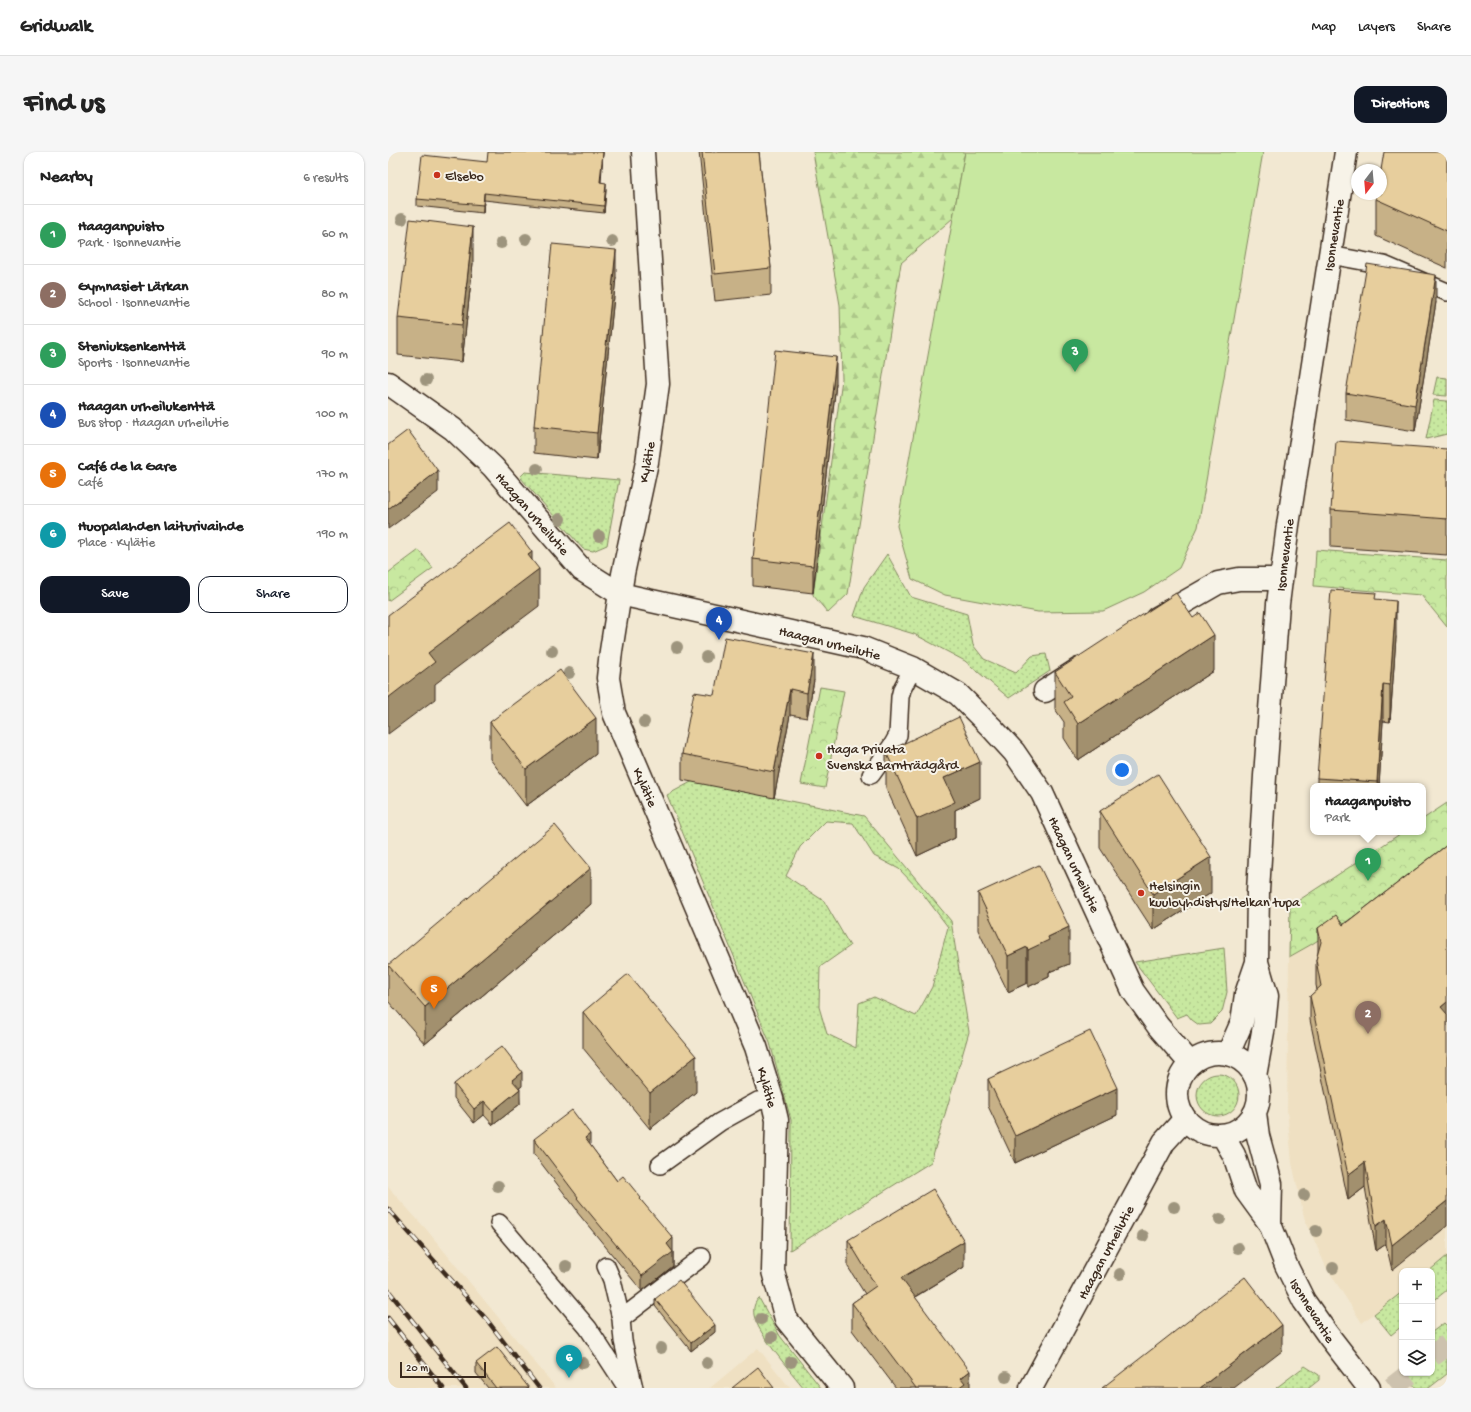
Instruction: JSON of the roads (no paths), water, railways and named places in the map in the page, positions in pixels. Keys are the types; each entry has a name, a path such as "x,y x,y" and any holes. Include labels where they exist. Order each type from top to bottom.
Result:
{"street":[{"name":"Kylätie","path":"643,152 658,384 647,462 620,594 608,678 614,714 756,1047 772,1099 777,1120 773,1270 786,1319 842,1388"},
{"name":"Isonnevantie","path":"1255,1076 1264,1026 1267,996 1257,962 1258,891 1264,784 1278,604 1288,525 1346,152"},
{"name":"Haagan urheilutie","path":"388,383 453,429 493,467 582,570 620,594 864,648 913,668 958,694 1014,752 1042,793 1133,991 1158,1026 1190,1063"},
{"path":"1138,630 1164,613 1218,583 1239,579 1281,579"},
{"path":"1045,691 1098,656"},
{"name":"Isonnevantie","path":"1228,1054 1242,1022 1246,994 1257,962"},
{"path":"1215,1053 1228,1054 1239,1059 1255,1076 1259,1089 1259,1101 1255,1113 1247,1124 1236,1132 1223,1136 1208,1135 1195,1129 1184,1120 1178,1109 1176,1096 1177,1084 1182,1073 1190,1063 1202,1056 1215,1053"},
{"name":"Isonnevantie","path":"1255,1113 1258,1136 1271,1184 1270,1224"},
{"name":"Haagan urheilutie","path":"1031,1388 1164,1142 1184,1120"},
{"name":"Isonnevantie","path":"1223,1136 1234,1155 1246,1191 1270,1224 1286,1265 1304,1301 1369,1388"}],"lane":[{"path":"1330,255 1384,265 1447,292"},
{"path":"871,774 898,735 900,697 902,689 913,668"},
{"path":"660,1165 720,1122 758,1100 772,1099"},
{"path":"499,1223 588,1328 626,1388"},
{"path":"621,1319 702,1257"},
{"path":"606,1266 612,1280 621,1319 622,1341 634,1388"}],"tunnel":[{"path":"1435,1354 1447,1345"},
{"path":"1392,1388 1407,1376"}],"railway":[{"path":"388,1209 487,1320 539,1388"},
{"path":"388,1290 466,1388"},
{"path":"388,1318 443,1388"}],"place":[{"name":"Elsebo","path":"437,175"},
{"name":"Steniuksenkenttä","path":"1075,372"},
{"name":"Haagan urheilukenttä","path":"719,640"},
{"name":"Haga Privata Svenska Barnträdgård","path":"819,756"},
{"name":"Haaganpuisto","path":"1368,881"},
{"name":"Helsingin kuuloyhdistys/Helkan tupa","path":"1141,893"},
{"name":"Café de la Gare","path":"434,1009"},
{"name":"Gymnasiet Lärkan","path":"1368,1034"},
{"name":"Huopalahden laiturivaihde","path":"569,1378"}]}
